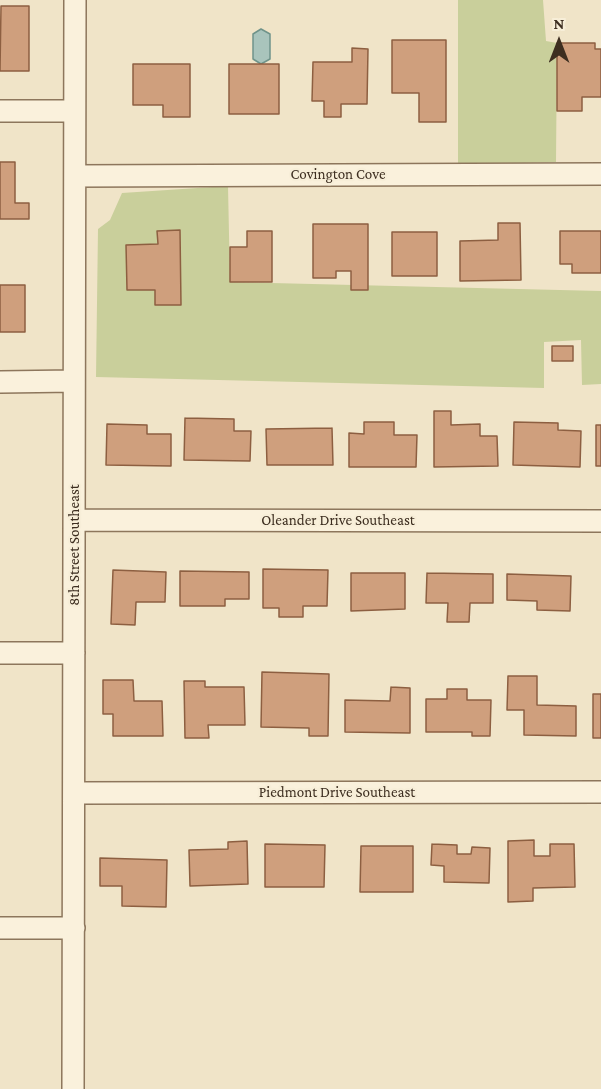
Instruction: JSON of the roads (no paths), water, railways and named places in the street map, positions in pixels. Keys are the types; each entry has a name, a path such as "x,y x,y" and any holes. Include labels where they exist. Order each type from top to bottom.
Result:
{"street":[{"name":"8th Street Southeast","path":"74,1089 75,0"},
{"path":"0,111 74,111"},
{"name":"Covington Cove","path":"75,176 601,174"},
{"path":"0,382 74,381"},
{"name":"Oleander Drive Southeast","path":"75,520 601,520"},
{"path":"0,653 74,653"},
{"name":"Piedmont Drive Southeast","path":"74,793 601,792"},
{"path":"0,928 74,927"}],"water":[{"path":"261,29 270,34 270,59 261,64 253,59 253,34"}]}
